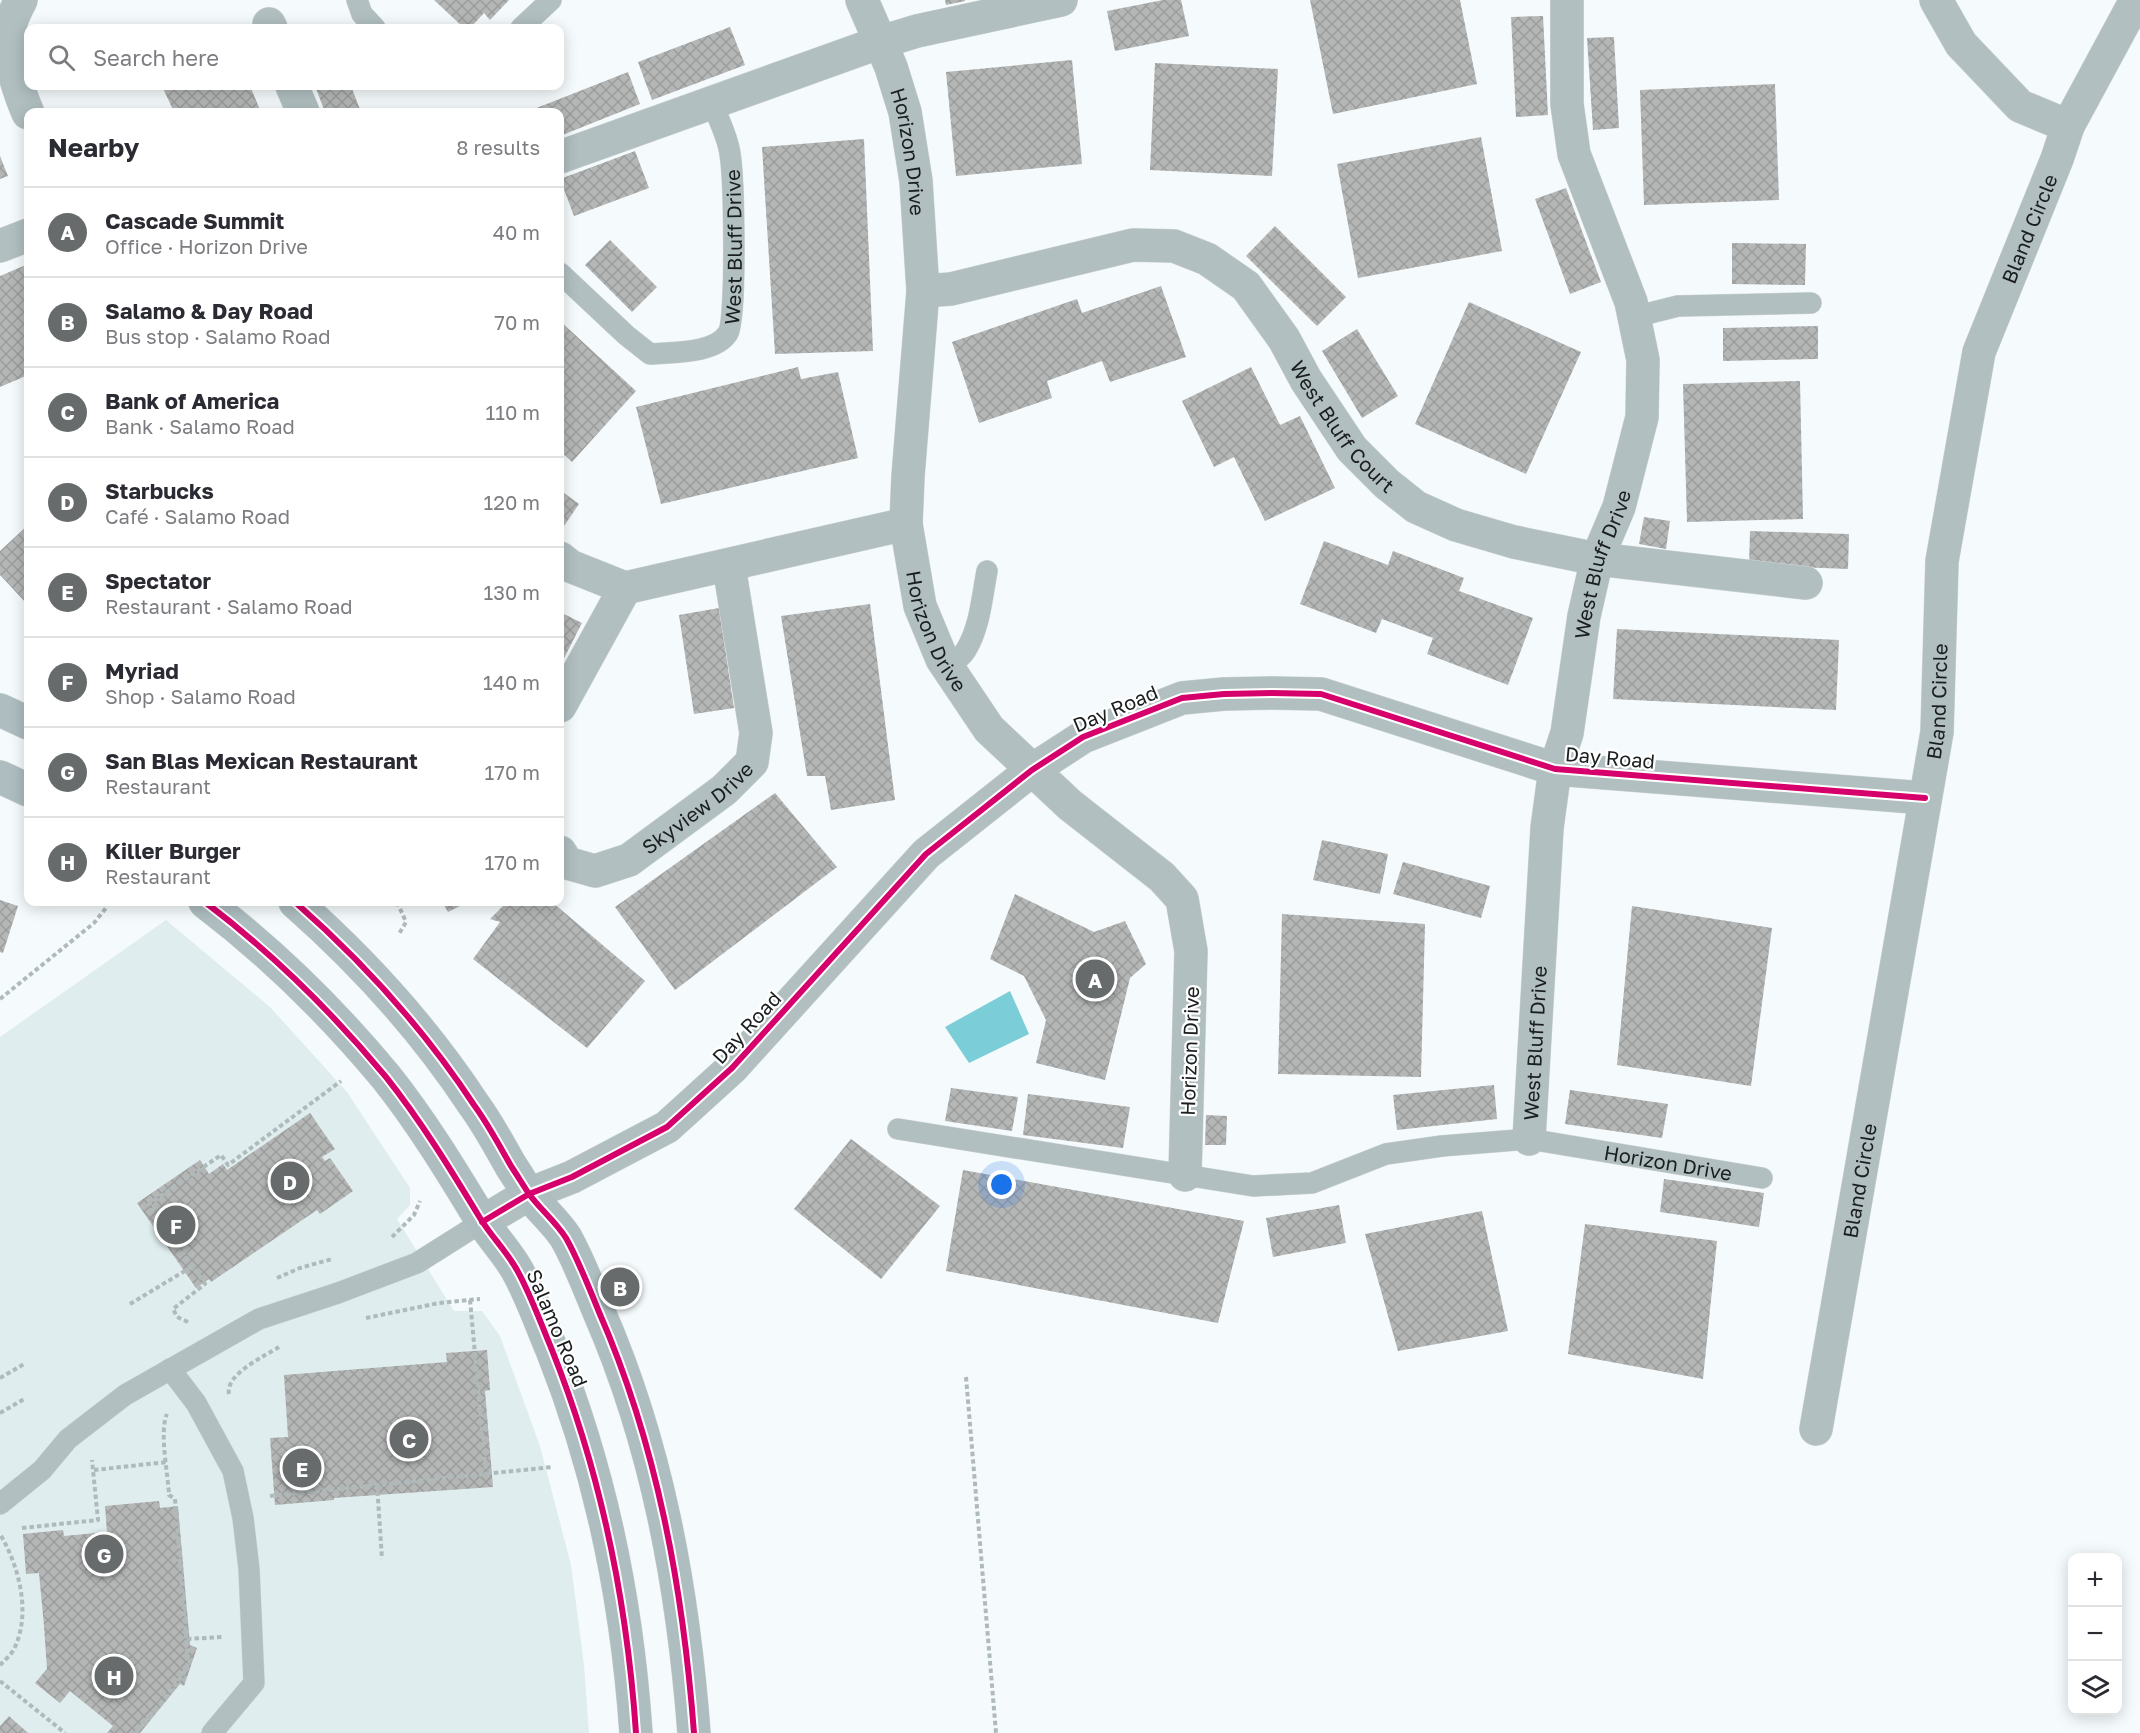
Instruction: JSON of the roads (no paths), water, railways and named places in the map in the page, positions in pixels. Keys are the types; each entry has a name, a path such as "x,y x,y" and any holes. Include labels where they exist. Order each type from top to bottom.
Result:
{"main road":[{"path":"0,710 24,721"},
{"path":"0,777 24,788"},
{"name":"Salamo Road","path":"210,906 266,950 326,1009 386,1078 454,1173 482,1222 517,1270 567,1390 604,1512 619,1586 636,1733"},
{"path":"299,906 368,972 431,1044 474,1105 529,1194 565,1238 607,1329 642,1428 658,1484 671,1549 686,1648 694,1733"}],"street":[{"path":"17,106 8,37 12,18 21,0"},
{"name":"Horizon Drive","path":"862,0 891,66 905,112 916,181 923,291 906,524 920,606 942,659 989,729 1070,805 1162,877 1182,899 1191,951 1185,1175"},
{"path":"564,156 881,42 917,31 1062,0"},
{"name":"West Bluff Drive","path":"1529,1139 1547,828 1555,769 1567,733 1584,616 1596,559 1619,507 1642,417 1643,360 1631,302 1574,154 1568,104 1566,0"},
{"path":"1936,0 1961,45 2020,106 2068,126"},
{"name":"Bland Circle","path":"1816,1429 1937,732 1942,561 1979,352 2057,159 2068,126 2136,0"},
{"path":"294,90 301,108"},
{"path":"0,246 24,237"},
{"name":"West Bluff Court","path":"923,291 951,289 1134,245 1174,246 1207,259 1246,286 1284,339 1306,380 1352,449 1394,490 1416,507 1456,525 1514,542 1596,559 1806,582"},
{"path":"564,561 570,566 626,588 906,524"},
{"name":"Skyview Drive","path":"564,858 567,863 595,871 629,860 724,790 752,762 756,733 729,566"},
{"path":"564,699 626,588"},
{"name":"Day Road","path":"482,1222 529,1194 572,1177 667,1127 732,1068 926,854 1032,770 1083,737 1182,698 1272,693 1321,694 1555,769 1925,798"}],"lane":[{"path":"357,0 362,14 371,24"},
{"path":"525,24 551,0"},
{"name":"West Bluff Drive","path":"564,277 626,336 650,354 714,346 728,333 732,310 734,268 730,153 712,102"},
{"path":"1634,316 1678,306 1810,303"},
{"path":"948,667 965,652 973,634 980,614 987,571"},
{"name":"Horizon Drive","path":"898,1129 1253,1186 1312,1183 1386,1154 1442,1146 1529,1139 1762,1178"},
{"path":"0,1504 42,1470 68,1440 125,1395 259,1319 338,1293 417,1263 482,1222"},
{"path":"170,1369 196,1403 233,1471 243,1518 249,1569 254,1683 212,1733"}],"water":[{"path":"1010,991 1029,1034 969,1063 945,1027"}],"place":[{"name":"Cascade Summit","path":"1095,979"},
{"name":"Starbucks","path":"290,1181"},
{"name":"Myriad","path":"176,1225"},
{"name":"Salamo & Day Road","path":"620,1287"},
{"name":"Bank of America","path":"409,1439"},
{"name":"Spectator","path":"302,1468"},
{"name":"San Blas Mexican Restaurant","path":"104,1554"},
{"name":"Killer Burger","path":"114,1676"}]}
